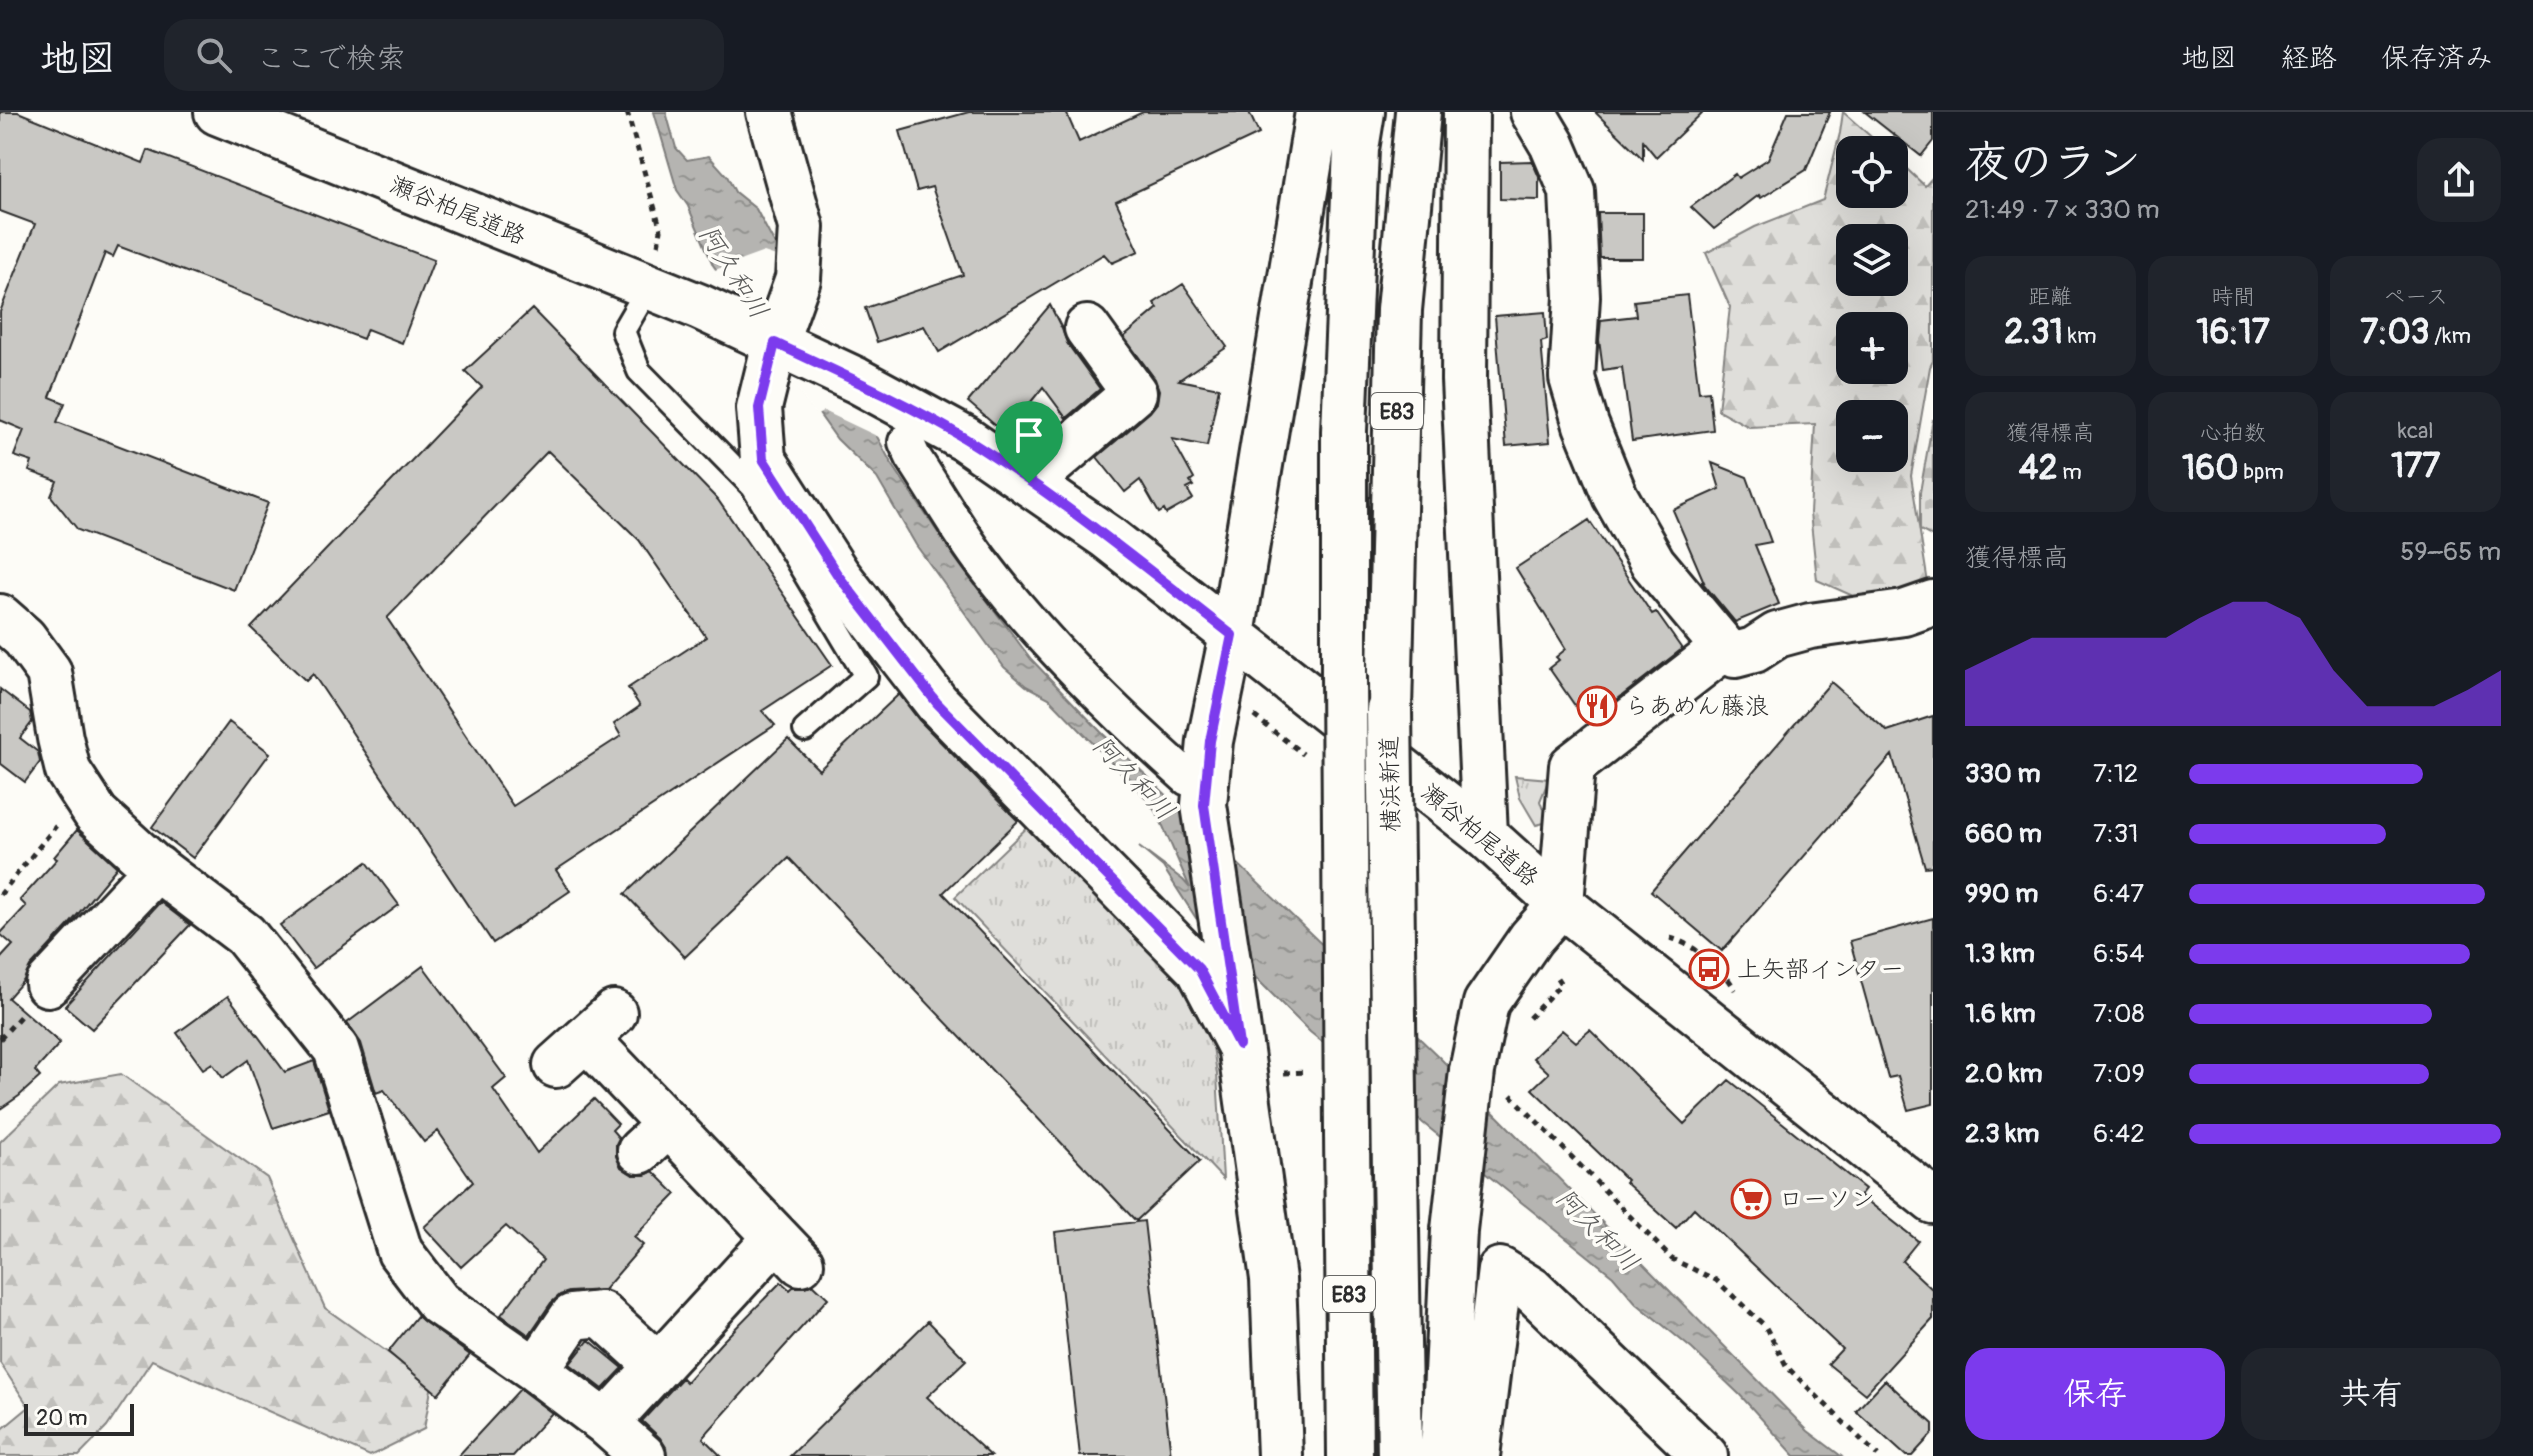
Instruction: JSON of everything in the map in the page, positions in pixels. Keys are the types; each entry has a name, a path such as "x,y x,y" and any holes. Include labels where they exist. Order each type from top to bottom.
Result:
{"main road":[{"name":"瀬谷柏尾道路","path":"217,112 700,307 856,380 965,439 1107,537 1232,635 1485,835 1561,904 1933,1201"},
{"path":"769,112 801,227 798,279 775,343 759,408 763,459 837,574 937,703 1199,969 1239,1045"},
{"path":"1280,1456 1273,1279 1231,981 1196,791 1232,635 1318,112"},
{"name":"横浜新道","path":"1350,1456 1344,431 1356,149 1362,112"},
{"name":"横浜新道","path":"1400,1456 1389,710 1399,310 1418,112"},
{"path":"1466,112 1464,380 1485,835"},
{"path":"1533,112 1552,144 1572,191 1577,297 1572,378 1586,425 1615,496 1653,563 1724,648 1735,655 1754,650 1777,635 1810,626 1904,613 1933,603"},
{"path":"1029,483 1134,393 1087,328"},
{"path":"0,617 24,638 49,672 68,771 96,814 157,868 245,935 336,1049 400,1252 431,1293 439,1303 606,1423 643,1456"},
{"path":"1443,1456 1454,1230 1491,1077 1486,1003 1531,938 1561,904 1572,766 1724,648"},
{"path":"48,984 157,868"},
{"path":"585,1038 654,1138 788,1250 658,1366 606,1423"},
{"path":"1477,1456 1500,1270 1532,1290 1705,1456"},
{"path":"536,1370 572,1317 601,1314 658,1366"}],"street":[{"path":"906,442 982,563 1019,608 1094,690 1196,791"}],"lane":[{"path":"648,288 623,331 639,371 753,487 866,676 805,730"}],"path":[{"path":"627,112 661,230 648,288"},
{"path":"1221,690 1308,757"},
{"path":"0,895 39,845 84,796"},
{"path":"1519,1030 1561,984 1531,938"},
{"path":"0,1039 9,1029"},
{"path":"1491,1077 1672,1259 1716,1280 1765,1326 1787,1367 1878,1456"}],"green space":[{"path":"1843,112 1870,136 1839,136"},
{"path":"1836,149 1836,208 1908,208 1908,170 1925,186 1933,177 1933,361 1911,476 1928,583 1871,604 1817,580 1810,513 1815,424 1749,427 1718,410 1730,307 1706,253 1755,227 1823,200"},
{"path":"1933,419 1933,537 1920,530 1920,492"},
{"path":"1515,776 1549,779 1540,801 1547,810 1548,822 1536,825 1520,798"},
{"path":"1036,819 1189,984 1212,1039 1223,1179 955,897"},
{"path":"121,1074 267,1178 325,1308 432,1384 424,1429 370,1456 152,1360 107,1427 79,1456 0,1456 0,1431 29,1407 0,1363 0,1142 59,1085"}],"water":[{"name":"阿久和川","path":"654,112 666,112 676,148 687,160 709,156 727,176 735,192 756,209 890,461 955,558 1031,659 1101,732 1440,1058 1808,1431 1841,1456 1795,1456 1740,1395 1692,1349 1636,1303 1613,1276 1310,1032 1196,918 1163,867 1139,847 1190,888 1159,817 1146,798 1049,698 1026,686 1004,667 916,545 877,478 837,439 713,265 688,206 677,190"}],"pier":[{"path":"764,252 788,260 883,439 824,411 816,416 712,271"}],"building":[{"path":"0,112 18,112 143,163 148,150 434,260 402,343 367,329 363,339 118,246 113,257 105,253 50,397 65,403 57,422 268,503 234,590 78,530 51,496 57,481 29,471 32,462 14,456 24,430 0,420 0,312 35,224 0,211"},
{"path":"969,112 1066,112 1079,142 1143,112 1249,112 1259,134 1116,201 1139,251 1112,263 1104,254 939,352 924,326 877,342 865,308 963,275 932,187 917,191 900,131"},
{"path":"1595,112 1703,112 1656,157 1643,141 1643,159"},
{"path":"1788,112 1830,112 1806,170 1761,198 1759,195 1714,229 1691,207 1735,174 1738,178 1768,159"},
{"path":"1865,112 1933,112 1933,141 1921,156 1908,146 1908,136 1896,136"},
{"path":"1532,161 1539,177 1539,200 1500,199 1500,162"},
{"path":"1598,213 1643,213 1643,258 1600,258"},
{"path":"1183,284 1227,347 1179,380 1219,388 1207,446 1172,439 1194,479 1190,482 1193,486 1187,489 1193,499 1166,514 1164,510 1159,513 1140,480 1125,492 1097,457 1157,403 1159,390 1155,379 1124,337 1158,308 1154,303"},
{"path":"1687,295 1699,392 1709,391 1713,430 1632,441 1622,367 1603,370 1599,340 1601,320 1636,316 1634,301"},
{"path":"1050,305 1067,343 1100,389 1066,418 1043,387 1009,429 1000,421 996,426 968,402"},
{"path":"532,309 718,500 832,665 762,711 775,725 556,870 570,891 493,943 313,674 306,681 251,628 482,387 465,371","holes":["548,451 639,540 706,637 628,688 640,706 614,724 621,736 513,806 387,618"]},
{"path":"1545,312 1547,340 1541,342 1550,442 1506,446 1495,316"},
{"path":"1712,463 1747,477 1771,542 1755,545 1779,604 1735,622 1702,582 1673,510 1720,489"},
{"path":"1589,520 1652,614 1656,612 1682,649 1587,723 1549,668 1566,649 1516,568"},
{"path":"1831,682 1887,731 1933,716 1933,866 1925,867 1892,755 1722,951 1651,891"},
{"path":"0,689 30,712 32,722 20,738 38,752 40,762 25,782 0,763"},
{"path":"899,694 919,720 1018,821 943,893 1200,1161 1136,1221 789,858 685,957 625,894 788,739 819,770"},
{"path":"229,722 270,753 193,858 152,827"},
{"path":"77,830 117,867 30,967 24,980 8,998 60,1043 35,1071 40,1077 0,1109 0,959 13,945 0,934 26,906 20,900 57,859 54,857"},
{"path":"367,862 399,905 313,968 280,925"},
{"path":"160,902 190,925 92,1029 65,1006"},
{"path":"1933,918 1933,1104 1908,1110 1898,1076 1888,1078 1850,941"},
{"path":"423,966 506,1078 493,1089 537,1153 594,1099 618,1124 612,1130 619,1138 616,1156 621,1167 633,1175 653,1171 676,1194 634,1237 643,1245 604,1290 560,1295 529,1335 501,1315 543,1260 506,1226 461,1267 424,1227 473,1182 438,1131 424,1142 384,1090 376,1093 361,1043 347,1023"},
{"path":"228,996 285,1072 314,1061 329,1110 273,1128 248,1060 223,1078 212,1063 203,1069 177,1033"},
{"path":"1562,1030 1576,1042 1590,1030 1684,1124 1729,1080 1865,1189 1860,1195 1918,1241 1902,1261 1933,1290 1933,1319 1865,1394 1828,1364 1842,1349 1694,1208 1676,1228 1532,1089 1549,1073 1533,1058"},
{"path":"1144,1221 1171,1456 1080,1456 1055,1232"},
{"path":"781,1282 790,1290 813,1284 828,1298 704,1436 721,1456 667,1456 660,1438 642,1421 682,1378 686,1382"},
{"path":"417,1316 470,1355 438,1394 388,1352"},
{"path":"928,1321 966,1360 927,1397 991,1456 790,1456"},
{"path":"589,1340 623,1368 603,1389 570,1364"},
{"path":"1885,1380 1933,1424 1933,1433 1912,1456 1906,1456 1856,1411"},
{"path":"520,1389 552,1413 513,1456 458,1456"}],"place":[{"name":"らあめん藤浪","path":"1597,706"},
{"name":"上矢部インター","path":"1709,969"},
{"name":"ローソン","path":"1751,1199"}],"route":[{"path":"775,343 856,380 965,439 1029,483 1107,537 1232,635 1210,741 1204,805 1239,1045 1199,969 937,703 837,574 763,459 759,408 775,343"}]}
